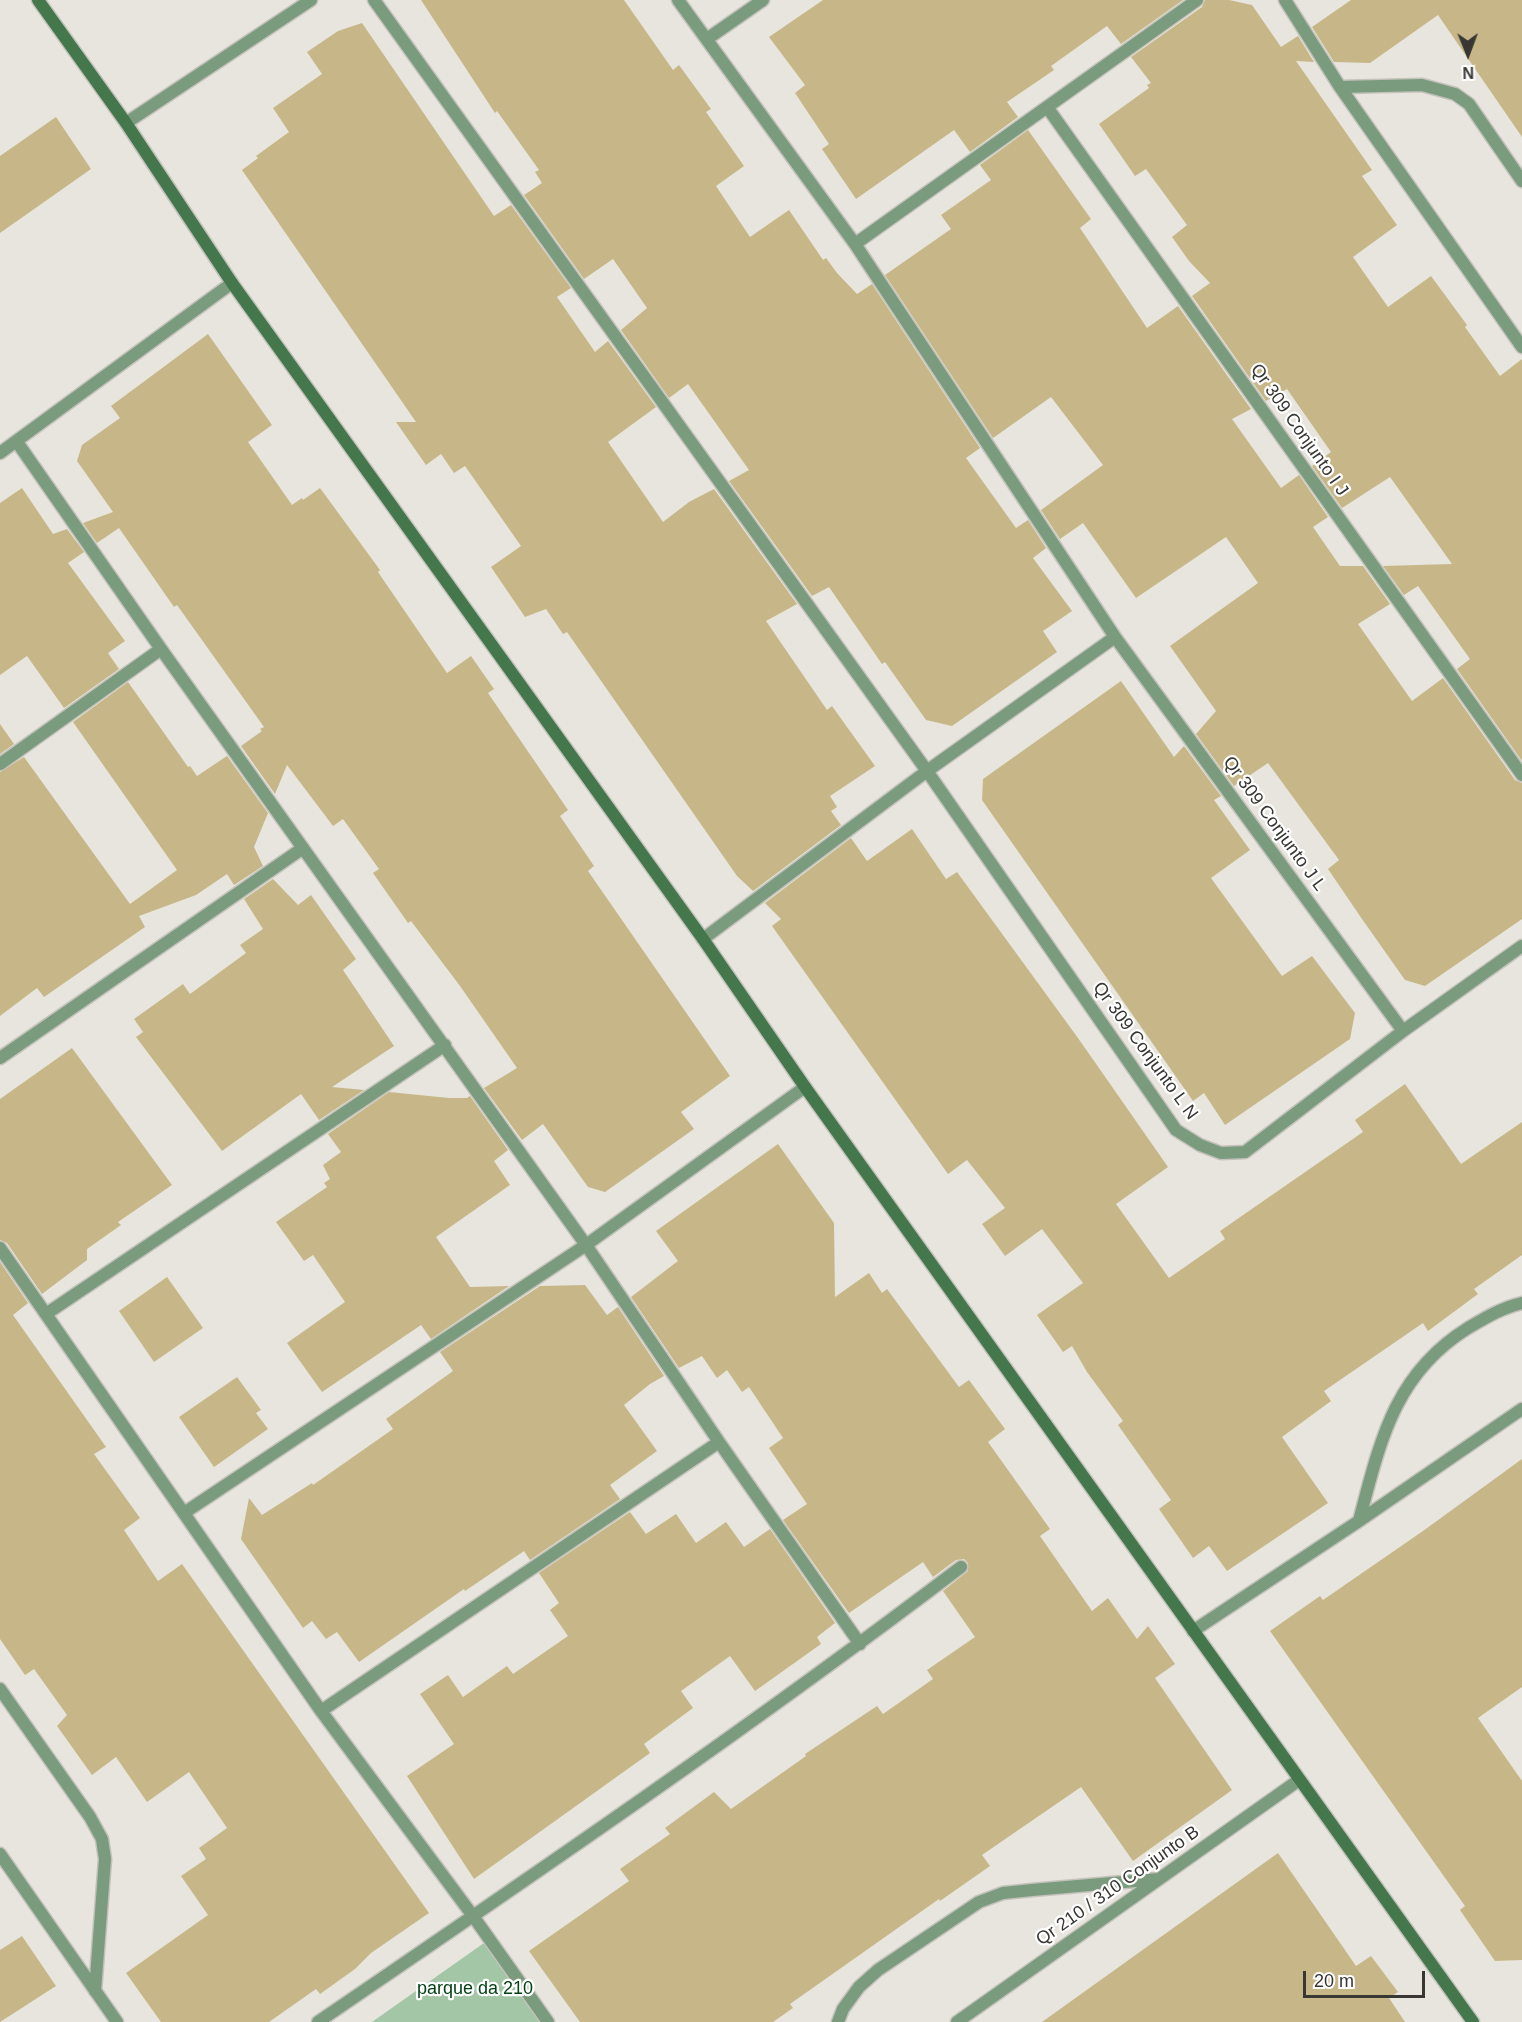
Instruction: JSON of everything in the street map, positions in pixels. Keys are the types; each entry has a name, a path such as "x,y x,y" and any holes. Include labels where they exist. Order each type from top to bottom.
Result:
{"street":[{"path":"38,0 126,123 232,284 702,939 805,1087 1473,2022"},
{"path":"126,123 311,0"},
{"name":"Qr 309 Conjunto L N","path":"374,0 927,771 1176,1130 1200,1145 1221,1153 1245,1152 1403,1031 1522,946"},
{"name":"Qr 309 Conjunto J L","path":"678,0 855,244 1115,638 1403,1031"},
{"path":"707,39 763,0"},
{"path":"855,244 1197,0"},
{"path":"1285,0 1341,87 1522,347"},
{"path":"1341,87 1422,85 1455,94 1469,104 1522,181"},
{"name":"Qr 309 Conjunto I J","path":"1047,107 1522,775"},
{"path":"0,453 232,284"},
{"path":"17,442 161,649 586,1245 719,1442 860,1644"},
{"path":"702,939 927,771 1115,638"},
{"path":"0,764 161,649"},
{"path":"0,1058 303,848"},
{"path":"46,1314 445,1045"},
{"path":"184,1513 586,1245 805,1087"},
{"path":"0,1248 321,1711 473,1916 548,2022"},
{"path":"1359,1521 1380,1443 1402,1394 1428,1359 1447,1341 1483,1319 1522,1303"},
{"path":"1193,1631 1522,1409"},
{"path":"321,1711 719,1442"},
{"path":"318,2022 860,1644 961,1567"},
{"path":"0,1689 90,1817 102,1839 105,1859 95,1990"},
{"name":"Qr 210 / 310 Conjunto B","path":"957,2022 1299,1780"},
{"path":"0,1854 117,2022"},
{"path":"838,2022 843,2009 859,1987 878,1970 978,1902 1003,1893 1159,1879"}],"green space":[{"name":"parque da 210","path":"484,1943 540,2022 372,2022"}],"building":[{"path":"421,0 624,0 673,70 679,65 711,109 706,112 744,166 716,186 750,237 789,210 823,260 826,258 857,294 872,284 980,448 966,458 1016,528 1028,520 1046,548 1033,558 1072,611 1043,631 1057,652 952,726 926,720 885,662 882,664 829,587 812,596 729,481 749,470 688,384 669,398 621,330 647,308 613,259 584,279 524,195 542,183 535,172 539,170 497,111 495,113"},
{"path":"823,0 1183,0 1121,44 1107,26 1051,66 1054,70 1007,102 1018,117 970,152 954,130 856,199 822,149 829,144 795,93 805,85 769,37"},
{"path":"1205,0 1229,0 1252,5 1281,47 1298,36 1314,62 1296,61 1372,170 1362,176 1397,225 1353,257 1388,307 1431,276 1467,325 1465,327 1500,376 1522,359 1522,761 1457,669 1470,659 1418,586 1404,595 1383,566 1452,564 1390,477 1342,508 1312,466 1331,452 1287,389 1266,401 1192,296 1210,283 1189,261 1172,237 1187,225 1146,169 1135,176 1099,124 1149,88 1147,85 1151,83 1131,57 1202,7"},
{"path":"1351,0 1522,0 1522,137 1438,15 1370,63 1334,62 1312,27"},
{"path":"362,23 494,216 511,205 571,288 557,297 595,352 608,341 656,407 608,442 663,522 689,502 714,489 797,604 766,621 827,710 832,706 875,766 830,796 837,807 831,811 841,825 753,891 737,876 567,632 563,634 546,609 525,617 491,567 521,546 465,466 454,473 441,454 426,465 396,422 416,422 242,170 258,158 256,156 289,132 273,108 322,74 307,52 338,31"},
{"path":"56,117 91,169 0,233 0,156"},
{"path":"1028,130 1091,219 1080,228 1147,328 1178,306 1251,409 1232,419 1281,488 1299,475 1328,517 1313,527 1340,566 1363,566 1390,604 1358,624 1412,701 1443,678 1515,780 1522,783 1522,919 1425,986 1405,980 1362,919 1328,869 1339,860 1268,763 1234,786 1196,734 1216,711 1170,646 1258,583 1226,537 1136,598 1083,523 1060,539 1041,510 1103,465 1051,397 993,438 885,275 951,229 941,215 991,180 980,165"},
{"path":"208,334 272,425 248,442 292,505 320,488 380,570 378,572 447,673 471,656 494,689 488,693 568,810 560,816 594,866 588,871 730,1076 681,1112 694,1129 605,1192 588,1187 543,1124 522,1140 484,1088 517,1068 460,986 411,921 408,923 373,873 379,869 343,819 333,826 287,765 275,794 241,746 262,731 260,729 264,727 177,605 174,607 119,528 97,543 83,523 113,512 77,461 82,445 120,418 111,406"},
{"path":"22,488 53,534 67,529 84,552 68,563 125,641 108,653 119,669 64,708 27,656 0,675 0,503"},
{"path":"1121,681 1174,757 1184,746 1221,796 1214,800 1250,850 1211,878 1282,976 1312,956 1355,1013 1350,1039 1225,1125 1204,1093 1193,1101 982,800 983,779"},
{"path":"128,682 188,767 190,766 197,776 227,756 268,813 254,847 263,866 234,885 227,874 196,895 139,916 145,927 44,997 37,988 0,1016 0,772 24,757 130,904 177,870 73,722"},
{"path":"0,724 14,744 0,754"},
{"path":"912,829 946,879 957,872 1078,1038 1168,1167 1116,1204 1169,1278 1225,1239 1220,1231 1363,1132 1355,1120 1405,1084 1461,1164 1522,1122 1522,1255 1474,1289 1478,1294 1428,1331 1423,1323 1324,1391 1331,1401 1282,1437 1328,1503 1227,1571 1209,1546 1193,1558 1159,1509 1171,1500 1118,1425 1123,1421 1087,1372 1072,1346 1063,1352 1037,1315 1083,1283 1042,1229 1005,1256 982,1224 1005,1208 967,1160 948,1174 772,926 781,919 765,903 851,838 867,861"},
{"path":"273,879 298,905 311,895 356,959 343,970 394,1046 332,1087 364,1090 319,1120 301,1094 222,1151 136,1037 143,1032 134,1019 183,984 190,994 246,953 240,945 263,929 244,899"},
{"path":"72,1048 172,1185 118,1222 121,1225 87,1249 87,1260 42,1294 7,1243 0,1240 0,1099"},
{"path":"389,1092 449,1098 470,1096 508,1150 494,1161 510,1185 436,1237 470,1287 509,1286 431,1339 421,1325 322,1392 287,1343 345,1302 313,1255 304,1261 276,1222 327,1187 324,1183 330,1179 323,1165 341,1152 328,1134"},
{"path":"778,1144 834,1223 835,1297 869,1273 882,1293 887,1289 959,1387 969,1380 1005,1429 988,1442 1050,1529 1040,1536 1092,1611 1108,1598 1137,1639 1148,1626 1175,1664 1155,1678 1232,1790 1133,1861 1081,1787 982,1855 990,1866 940,1901 939,1899 790,2004 793,2008 773,2022 580,2022 529,1951 629,1881 620,1869 670,1834 665,1828 714,1792 731,1809 806,1756 805,1754 877,1706 883,1714 933,1679 927,1670 975,1637 943,1591 968,1571 968,1563 964,1559 956,1560 933,1577 923,1562 849,1613 783,1520 807,1504 769,1448 783,1438 749,1387 742,1392 727,1370 717,1378 702,1356 679,1368 631,1297 678,1261 656,1231"},
{"path":"0,1262 28,1303 13,1315 106,1447 94,1454 140,1518 124,1530 158,1581 182,1564 429,1913 371,1953 355,1969 320,1994 316,1989 269,2022 161,2022 126,1973 208,1915 181,1876 206,1859 199,1848 227,1828 189,1772 147,1802 116,1757 92,1775 57,1726 67,1715 34,1669 25,1675 0,1639"},
{"path":"167,1277 203,1328 154,1362 119,1311"},
{"path":"585,1285 607,1315 618,1307 664,1376 624,1405 657,1451 610,1485 620,1499 530,1560 524,1551 465,1591 464,1589 359,1662 337,1632 326,1639 312,1621 303,1628 241,1539 249,1498 262,1515 312,1483 313,1485 393,1429 386,1419 453,1371 440,1352 540,1286"},
{"path":"237,1377 261,1410 256,1413 268,1429 214,1467 179,1417"},
{"path":"1522,1459 1522,1687 1478,1718 1522,1781 1522,1960 1495,1961 1460,1910 1465,1906 1270,1631 1320,1596 1323,1600"},
{"path":"630,1512 646,1534 676,1514 696,1543 726,1522 744,1547 770,1529 835,1623 817,1637 821,1644 755,1691 730,1656 681,1691 693,1708 644,1744 650,1753 474,1879 407,1776 454,1744 420,1694 448,1675 463,1697 507,1666 513,1674 568,1636 550,1610 559,1603 539,1573"},
{"path":"1278,1853 1356,1966 1371,1956 1398,1992 1389,1998 1405,2022 1042,2022"},
{"path":"22,1936 56,1986 0,2022 0,1950"}]}
